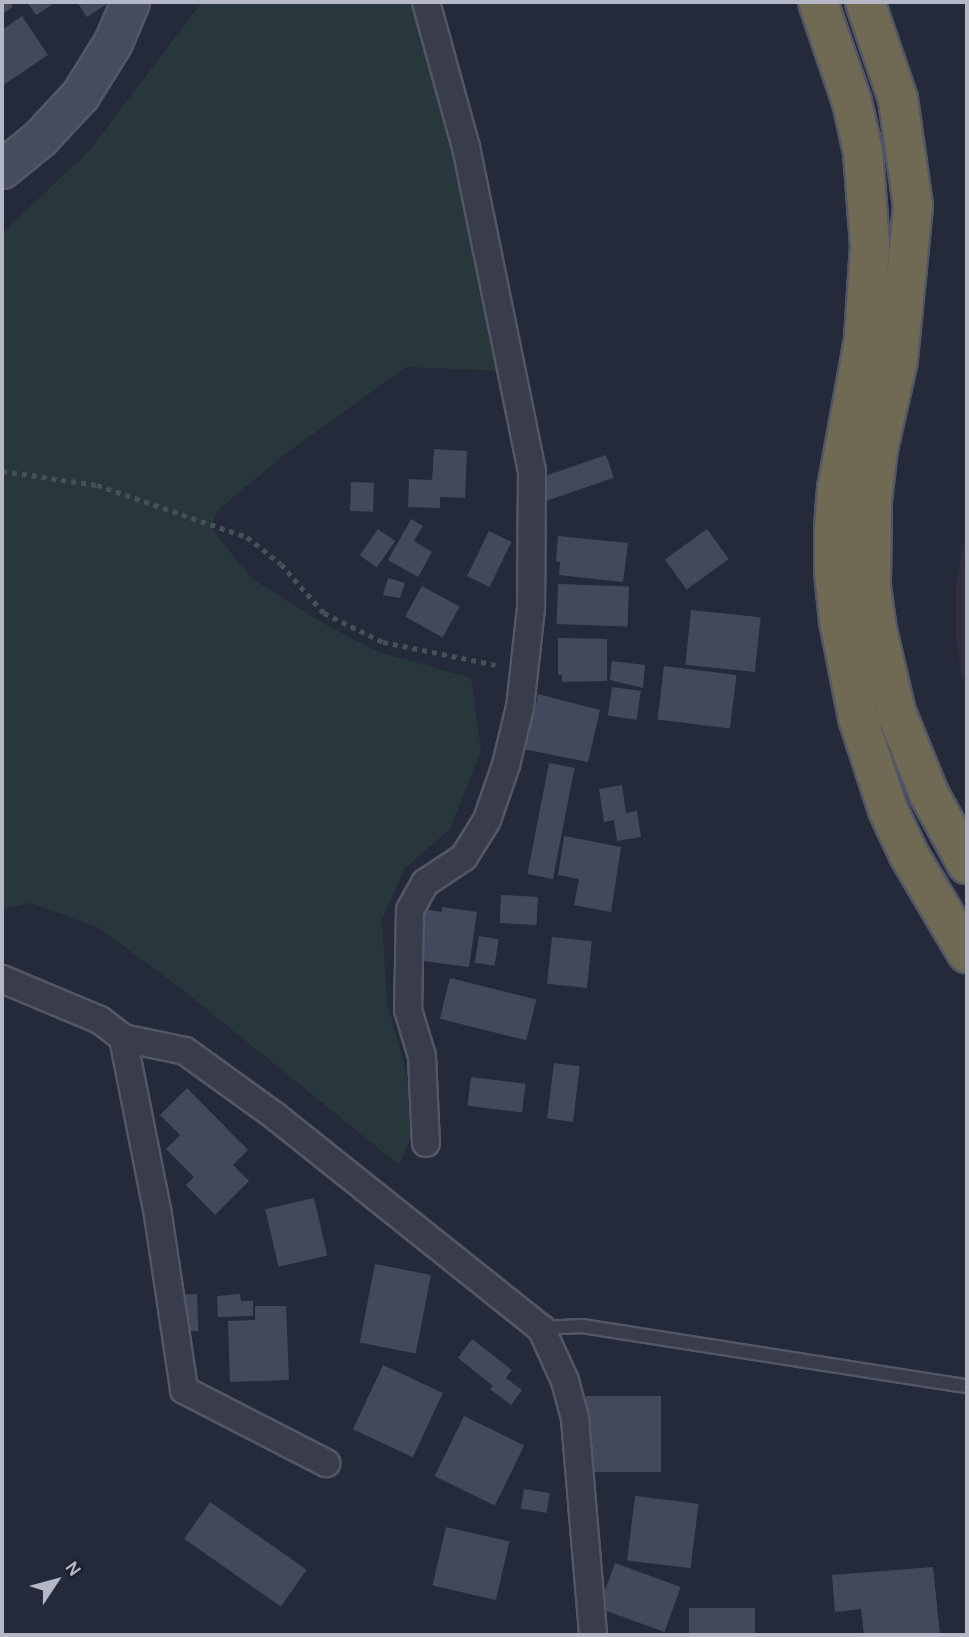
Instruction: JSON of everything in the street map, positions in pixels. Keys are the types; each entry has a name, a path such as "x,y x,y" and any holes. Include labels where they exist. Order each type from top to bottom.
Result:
{"highway":[{"path":"818,2 852,102 863,152 870,246 864,340 835,515 834,571 839,621 858,718 888,810 914,865 967,953"},
{"path":"865,2 898,99 913,206 898,359 878,449 872,500 871,587 877,630 896,712 929,794 967,864"}],"main road":[{"path":"2,169 40,138 80,95 113,42 130,2"}],"street":[{"path":"426,2 466,147 532,471 531,608 520,708 506,765 487,820 464,857 425,883 410,909 408,1010 422,1056 426,1143"},
{"path":"2,979 100,1020 123,1038 185,1051 224,1076 541,1328 565,1381 575,1419 593,1635"},
{"path":"123,1038 159,1215 184,1391 326,1463"}],"lane":[{"path":"541,1328 582,1326 967,1386"}],"path":[{"path":"2,471 97,485 247,537 281,564 324,613 383,642 524,670"}],"shaded area":[{"path":"202,2 419,2 503,371 406,367 285,454 218,510 211,528 252,579 328,626 379,652 471,678 481,751 450,829 404,869 382,920 387,1003 404,1064 416,1125 399,1165 178,986 99,928 31,903 2,909 2,233 90,150"},
{"path":"967,527 967,678 962,679 956,637 956,583"}],"building":[{"path":"2,2 10,2 13,7 2,14"},
{"path":"27,2 56,2 36,15"},
{"path":"77,2 110,2 87,17"},
{"path":"22,16 48,55 2,86 2,30"},
{"path":"434,449 467,451 465,498 440,497 440,508 408,507 409,479 432,480"},
{"path":"606,455 614,478 544,502 536,479"},
{"path":"351,482 374,483 373,512 350,511"},
{"path":"411,519 423,526 414,541 432,552 418,577 388,560"},
{"path":"378,529 395,541 377,567 360,555"},
{"path":"707,529 729,559 687,589 665,560"},
{"path":"489,531 511,542 490,587 467,576"},
{"path":"558,536 628,543 623,582 559,575 560,562 556,561"},
{"path":"388,578 405,583 400,598 383,595"},
{"path":"558,584 629,586 628,626 557,624"},
{"path":"422,586 460,607 443,637 405,617"},
{"path":"691,610 761,617 755,672 685,665"},
{"path":"558,638 607,639 607,681 562,682 562,675 558,675"},
{"path":"612,661 645,665 643,688 610,680"},
{"path":"664,666 736,675 730,728 657,720"},
{"path":"612,687 641,691 637,720 608,716"},
{"path":"538,694 600,710 588,762 518,748 525,718 533,719"},
{"path":"549,763 575,768 553,879 527,874"},
{"path":"622,785 626,813 637,811 641,837 617,841 614,820 604,822 599,789"},
{"path":"564,836 621,847 611,912 574,905 579,879 558,875"},
{"path":"501,895 538,897 536,925 500,923"},
{"path":"442,907 477,912 469,967 416,960 423,909 442,912"},
{"path":"479,936 499,939 495,966 475,963"},
{"path":"552,937 592,941 587,988 547,984"},
{"path":"450,978 536,1000 526,1040 440,1019"},
{"path":"554,1063 580,1066 573,1122 547,1119"},
{"path":"471,1077 526,1084 522,1112 467,1106"},
{"path":"187,1088 248,1150 233,1165 249,1181 215,1215 186,1185 194,1177 166,1149 180,1135 160,1115"},
{"path":"314,1198 327,1255 279,1267 265,1209"},
{"path":"375,1264 431,1275 416,1353 360,1343"},
{"path":"197,1294 198,1331 180,1332 179,1295"},
{"path":"240,1294 241,1301 253,1301 253,1316 218,1317 217,1296"},
{"path":"255,1306 286,1306 289,1380 230,1382 228,1321 255,1320"},
{"path":"472,1339 512,1370 506,1378 522,1390 511,1405 490,1389 493,1386 458,1358"},
{"path":"383,1365 443,1393 413,1457 353,1429"},
{"path":"586,1396 661,1396 661,1472 586,1472"},
{"path":"464,1416 524,1445 495,1506 435,1476"},
{"path":"524,1489 550,1493 547,1513 521,1509"},
{"path":"635,1496 699,1504 691,1568 627,1561"},
{"path":"210,1502 307,1570 281,1607 184,1539"},
{"path":"446,1527 509,1542 496,1600 433,1585"},
{"path":"615,1563 681,1587 664,1632 599,1608"},
{"path":"933,1567 940,1635 864,1635 861,1609 835,1612 832,1575"},
{"path":"689,1608 755,1608 755,1635 689,1635"}]}
